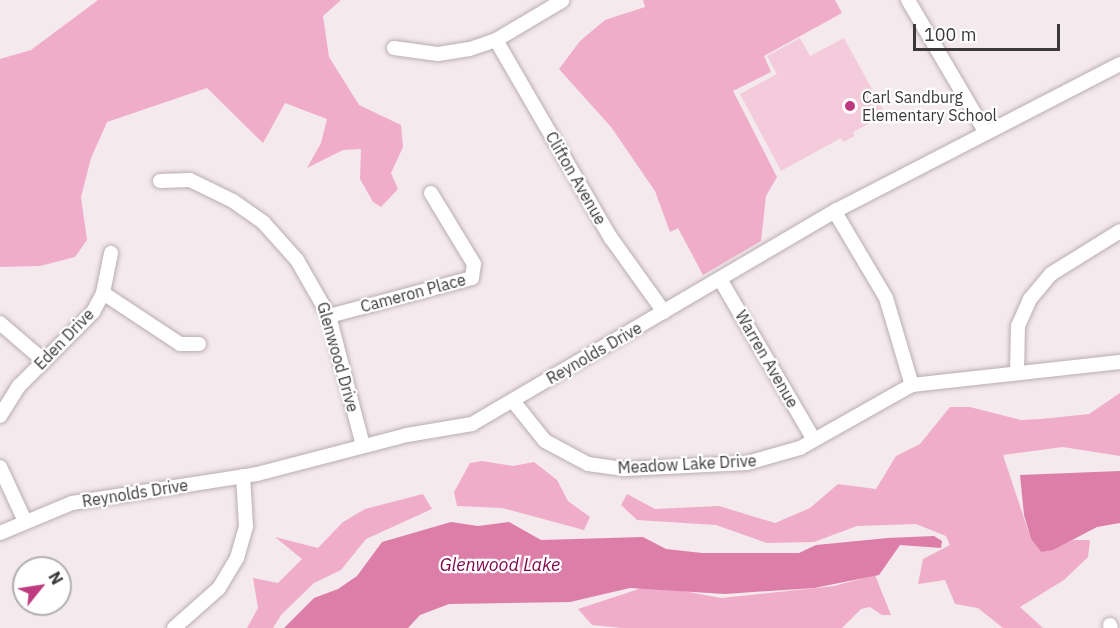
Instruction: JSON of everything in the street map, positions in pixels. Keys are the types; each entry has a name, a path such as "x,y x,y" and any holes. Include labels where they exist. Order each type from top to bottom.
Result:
{"street":[{"path":"908,0 986,133"},
{"path":"394,48 438,54 496,40 562,1"},
{"name":"Clifton Avenue","path":"496,40 611,238 664,312"},
{"name":"Reynolds Drive","path":"0,533 25,521 83,501 243,476 363,446 472,424 835,212 1120,64"},
{"name":"Glenwood Drive","path":"160,181 190,180 256,217 309,276 329,316 363,446"},
{"name":"Cameron Place","path":"329,316 472,278 474,264 431,193"},
{"path":"835,212 886,298 912,386"},
{"path":"1017,373 1018,326 1039,286 1064,265 1120,231"},
{"name":"Eden Drive","path":"0,416 10,396 93,312 103,293 111,253"},
{"name":"Warren Avenue","path":"720,279 814,440"},
{"path":"103,293 180,344 199,344"},
{"path":"0,324 44,362"},
{"name":"Meadow Lake Drive","path":"513,401 532,429 558,451 604,468 766,460 814,440 912,386 1120,362"},
{"path":"0,467 25,521"},
{"path":"174,628 219,588 237,558 246,526 243,476"}],"shaded area":[{"path":"98,0 341,0 323,16 329,57 359,105 401,125 403,147 391,173 398,189 381,207 373,202 360,179 361,149 343,150 307,168 321,143 327,119 285,103 263,143 207,88 107,122 91,158 81,197 87,240 75,257 40,266 0,267 0,59 31,50"},
{"path":"643,0 835,0 842,13 764,56 771,72 733,91 777,177 766,196 761,241 703,275 678,228 670,232 655,191 611,127 559,69 580,41 605,20 645,7"},
{"path":"1120,393 1120,456 1063,447 1003,455 1031,539 1041,552 1073,540 1090,540 1088,557 1064,580 1020,607 1043,628 1003,628 978,608 955,604 945,580 918,584 923,559 950,545 946,536 916,524 857,526 814,542 767,543 716,525 637,520 621,505 627,494 655,509 719,506 775,523 810,508 838,484 876,489 896,456 920,444 950,407 970,407 1021,420 1041,419 1089,414"},
{"path":"482,461 513,466 534,462 557,480 568,501 590,517 584,530 502,508 457,506 454,492 470,463"},
{"path":"423,494 432,509 366,539 341,570 314,583 281,615 273,628 247,628 258,608 253,578 278,583 302,559 275,537 318,548 343,522 365,509"},
{"path":"875,575 891,615 882,615 870,607 861,609 842,628 622,628 592,625 578,609 651,585 721,598 834,586"}],"water":[{"path":"1120,471 1120,523 1097,527 1053,550 1041,552 1031,539 1024,515 1020,475"},
{"name":"Glenwood Lake","path":"451,522 478,526 509,522 541,540 643,537 666,549 702,553 799,553 816,545 888,538 934,536 942,541 941,548 900,545 879,575 814,588 725,594 630,588 570,602 449,604 420,615 408,628 284,628 314,598 338,589 357,576 382,542"}],"building":[{"path":"800,38 810,56 844,38 886,115 853,132 855,136 843,142 841,138 781,171 740,94 777,74 767,56"}],"place":[{"name":"Carl Sandburg Elementary School","path":"850,106"}]}
